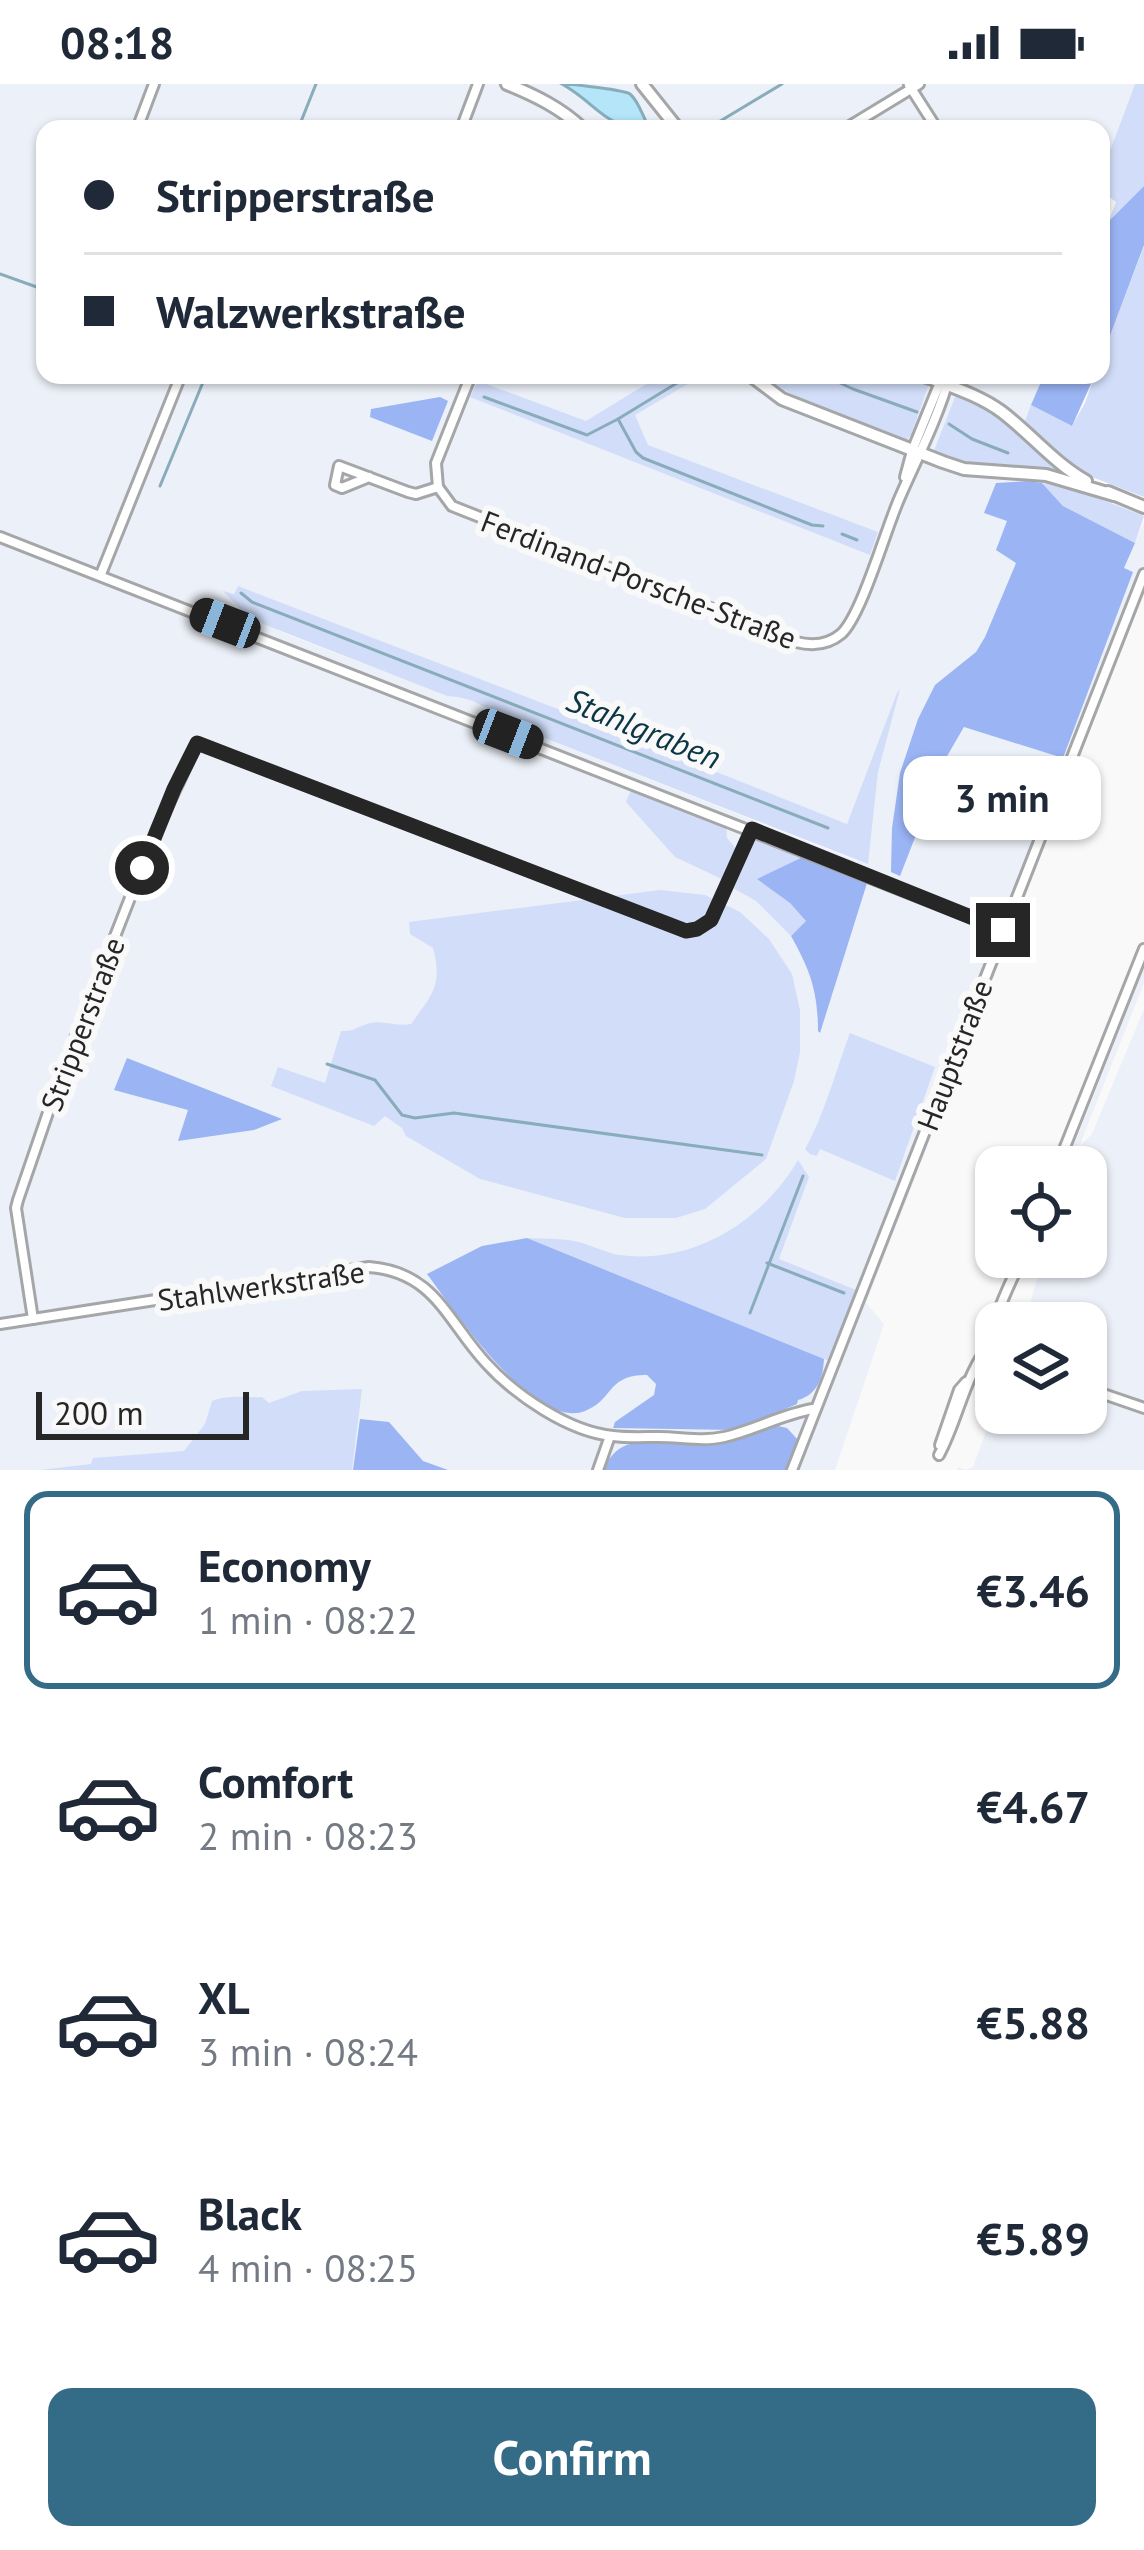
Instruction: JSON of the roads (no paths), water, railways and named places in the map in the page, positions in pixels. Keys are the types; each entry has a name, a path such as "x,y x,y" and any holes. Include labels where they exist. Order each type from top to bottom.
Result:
{"street":[{"path":"140,120 154,84"},
{"path":"464,120 478,84"},
{"path":"507,84 541,98 574,120"},
{"path":"643,84 671,120"},
{"path":"859,120 913,85 933,120"},
{"path":"101,574 177,384"},
{"path":"369,477 416,494 438,487 436,463 467,384"},
{"path":"762,384 782,399 964,469 1046,475 1144,507"},
{"name":"Ferdinand-Porsche-Straße","path":"438,487 460,511 811,645 831,640 849,625 943,384"},
{"path":"954,384 1001,411 1079,477 1114,495"},
{"path":"0,536 1003,930"},
{"name":"Hauptstraße","path":"792,1470 1144,574"},
{"name":"Stripperstraße","path":"33,1319 18,1200 63,1069 157,829 197,743 686,931 711,920 752,829"},
{"path":"1066,1146 1144,949"},
{"name":"Stahlwerkstraße","path":"0,1324 383,1268 429,1290 486,1364 518,1393 551,1414 610,1436 707,1440 815,1409"},
{"path":"939,1455 959,1390 975,1366"},
{"path":"1107,1395 1144,1408"},
{"path":"598,1470 610,1436"}],"waterway":[{"path":"302,120 316,84"},
{"path":"722,120 782,84"},
{"name":"Stahlgraben","path":"0,274 36,287"},
{"name":"Stahlgraben","path":"160,486 202,384"},
{"path":"484,397 587,435 675,384"},
{"path":"842,384 917,412"},
{"path":"618,419 643,458 823,526"},
{"path":"949,424 1008,453"},
{"path":"842,534 857,540"},
{"name":"Stahlgraben","path":"241,593 252,602 828,828"},
{"path":"327,1064 375,1080 402,1115 415,1118 454,1113 762,1155"},
{"path":"750,1313 803,1176"},
{"path":"767,1263 844,1293"}]}
